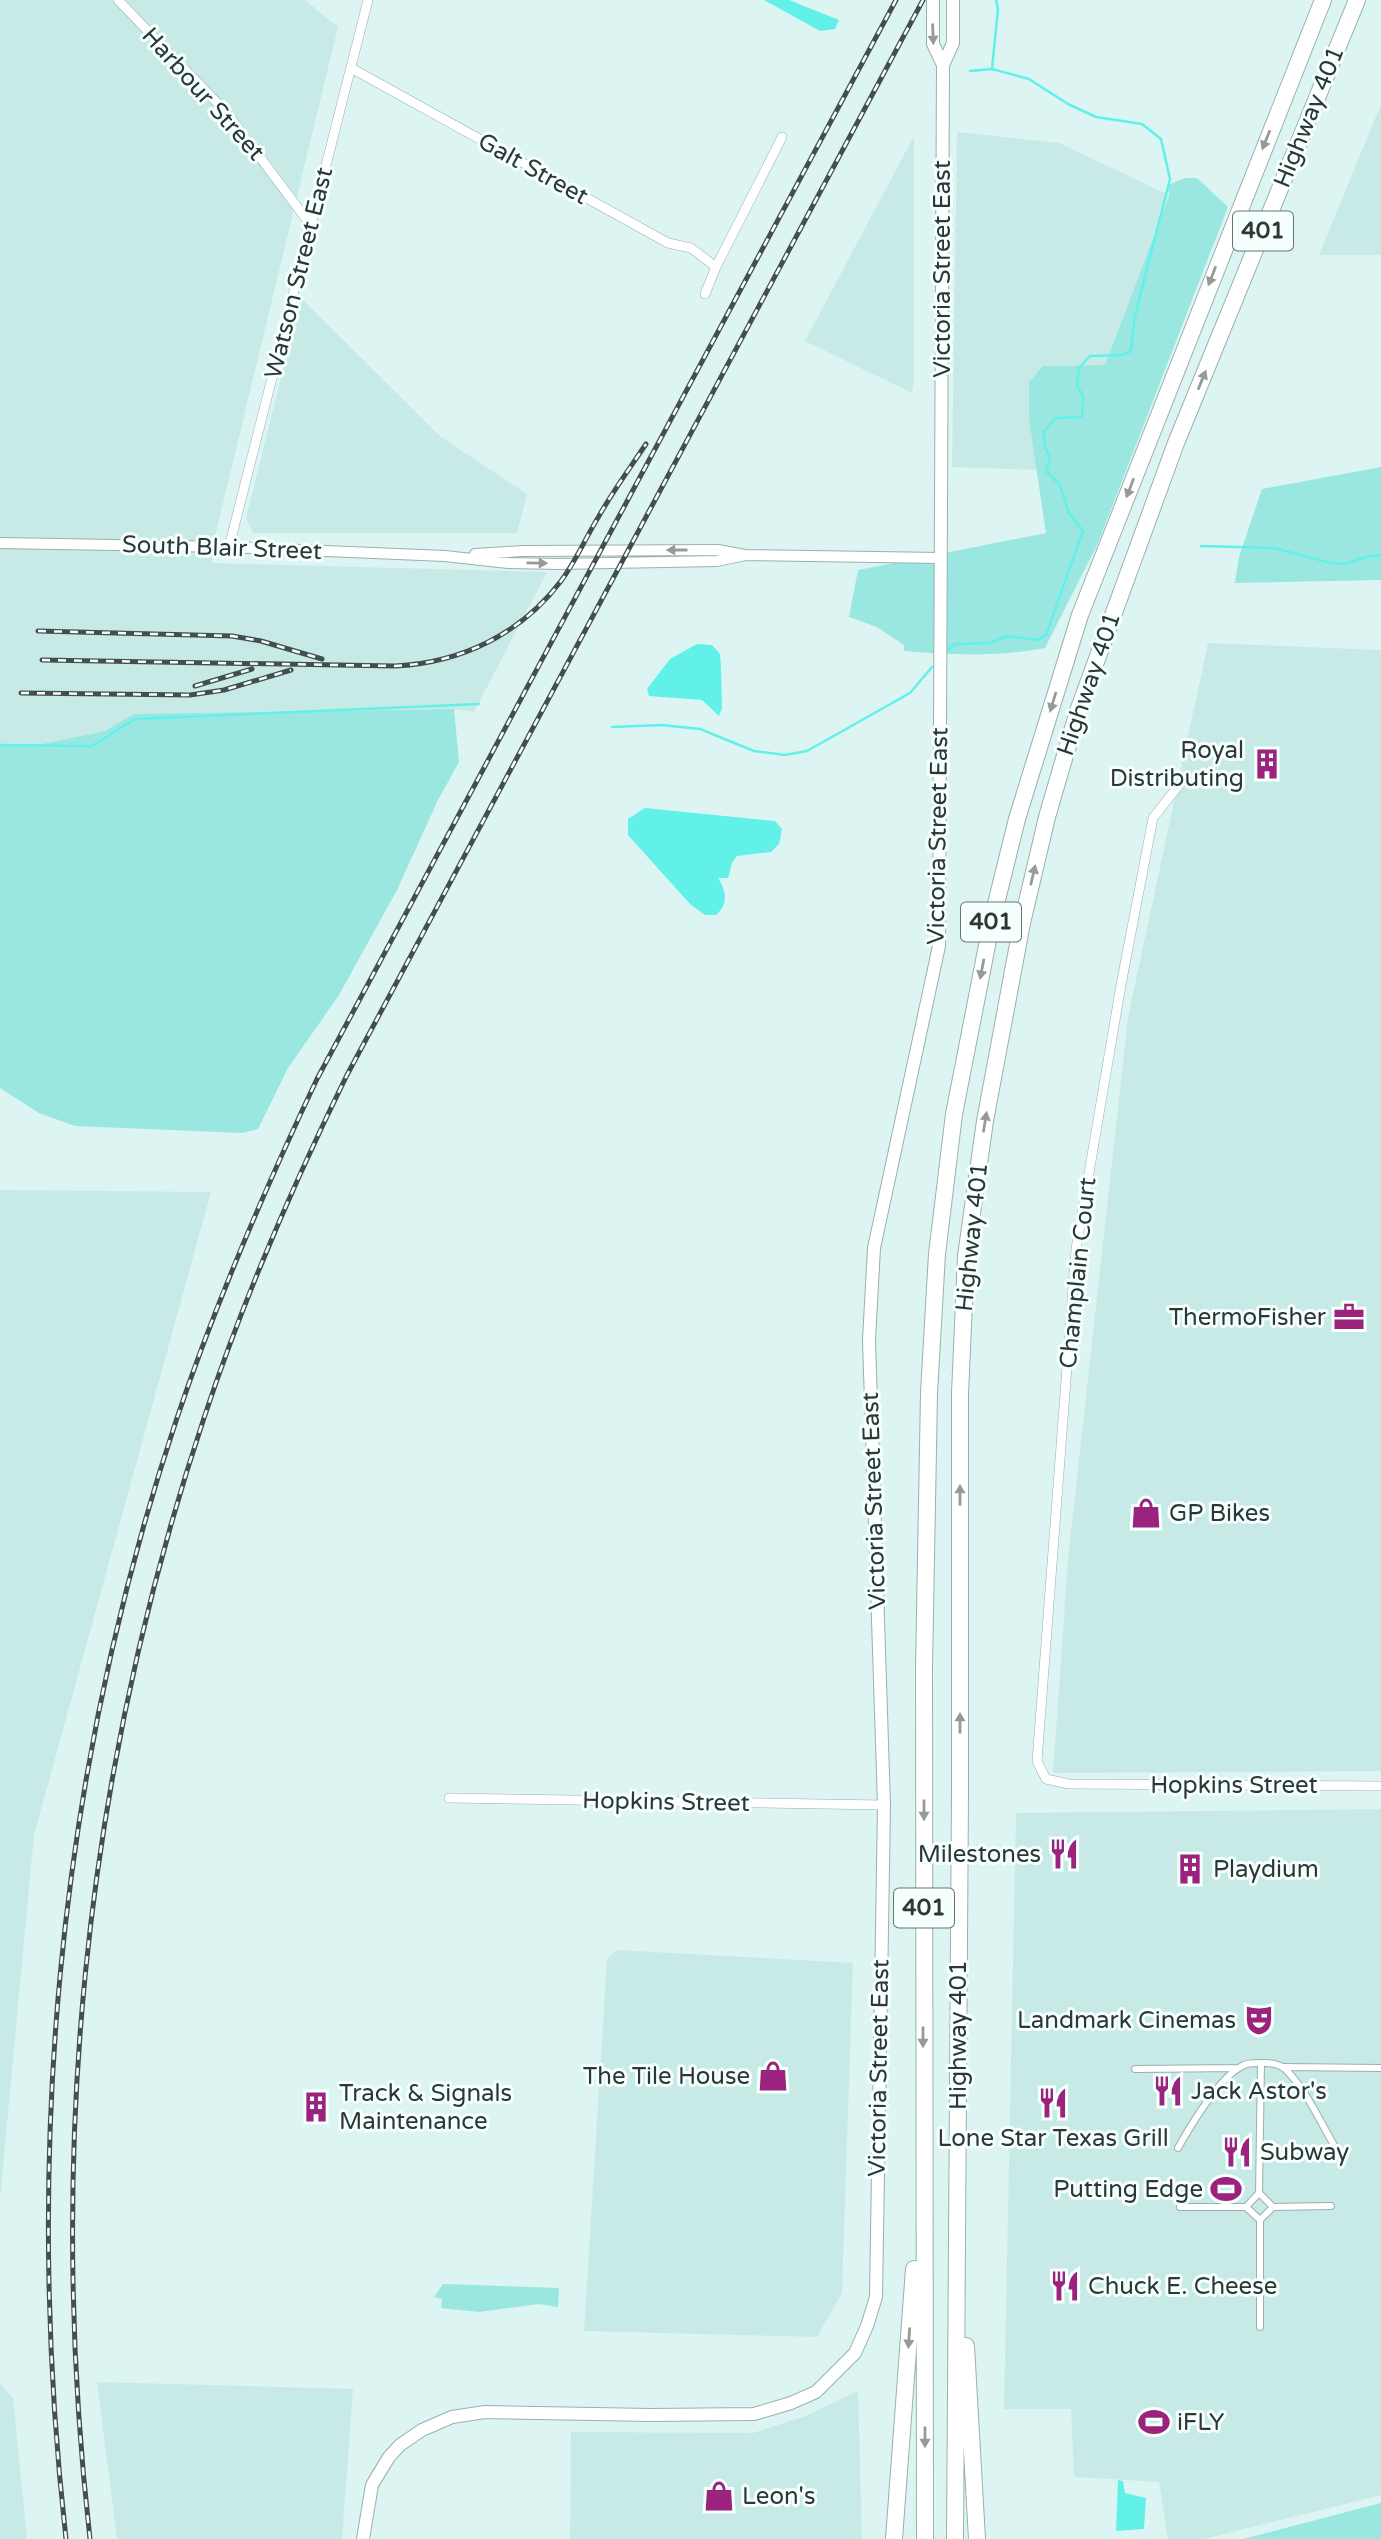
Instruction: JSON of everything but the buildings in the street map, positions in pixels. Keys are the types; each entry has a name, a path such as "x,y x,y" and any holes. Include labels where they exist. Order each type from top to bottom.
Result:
{"highway":[{"path":"1291,77 1313,0"},
{"name":"Highway 401","path":"925,2539 923,1668 929,1393 937,1254 954,1114 992,920 1017,818 1080,615 1323,0"},
{"name":"Highway 401","path":"955,2539 960,1394 966,1256 985,1121 1022,923 1047,817 1078,711 1176,443 1358,0"},
{"path":"894,2539 923,2148"},
{"path":"957,2208 977,2539"}],"main road":[{"name":"Victoria Street East","path":"933,0 933,44 943,65"},
{"name":"Victoria Street East","path":"363,2539 372,2485 389,2457 400,2445 422,2430 452,2417 485,2412 754,2414 816,2392 855,2353 876,2297 884,1805 869,1340 874,1248 939,946 943,65 953,43 953,0"}],"street":[{"name":"Harbour Street","path":"118,0 226,112 310,224"},
{"name":"Watson Street East","path":"229,547 368,0"},
{"name":"Galt Street","path":"351,68 668,243 691,248 716,267"},
{"path":"705,294 782,137"},
{"name":"South Blair Street","path":"0,542 229,547 444,556 508,563 703,562 745,555 940,558"},
{"name":"Champlain Court","path":"1045,1779 1037,1761 1076,1249 1121,985 1153,818 1183,780"},
{"name":"Hopkins Street","path":"1045,1779 1069,1784 1381,1786"},
{"name":"Hopkins Street","path":"449,1798 884,1805"},
{"path":"1178,2148 1213,2096 1238,2068 1247,2063 1274,2063 1283,2067 1381,2068"},
{"path":"1246,2207 1259,2193 1261,2063"},
{"path":"1283,2067 1301,2089 1334,2145"},
{"path":"1135,2069 1238,2068"},
{"path":"1259,2193 1273,2207"},
{"path":"1260,2326 1260,2220 1273,2207 1331,2206"},
{"path":"1180,2207 1246,2207 1260,2220"}],"shaded area":[{"path":"0,0 305,0 338,27 217,528 212,563 547,572 474,712 454,709 133,714 105,731 42,744 0,746"},
{"path":"764,0 789,0 839,20 835,29 820,31"},
{"path":"1381,104 1381,255 1319,255"},
{"path":"957,132 1059,143 1169,195 1105,365 1043,366 1029,419 1037,470 952,467"},
{"path":"914,136 914,382 912,393 805,341"},
{"path":"1185,178 1197,178 1228,207 1098,543 1045,648 975,654 904,651 904,645 877,627 849,617 858,570 1046,533 1029,419 1029,382 1043,366 1105,365 1169,196 1168,185"},
{"path":"301,298 441,437 527,494 517,533 253,533 246,518"},
{"path":"1381,467 1381,580 1235,583 1239,557 1262,489"},
{"path":"1208,643 1381,650 1381,1771 1053,1773 1068,1559 1128,1017"},
{"path":"697,644 712,645 720,654 722,708 719,716 702,700 649,696 647,689 670,659"},
{"path":"454,709 459,762 438,800 397,890 339,995 288,1068 258,1129 242,1133 75,1126 39,1113 0,1088 0,746 42,744 105,731 133,714"},
{"path":"645,808 775,821 782,829 779,844 771,852 737,856 728,878 718,878 724,893 723,907 716,915 705,915 690,904 628,835 628,819"},
{"path":"0,1190 211,1192 34,1835 0,2199"},
{"path":"1381,1809 1381,2495 1204,2539 1168,2539 1159,2482 1074,2477 1071,2409 1004,2409 1016,1813"},
{"path":"616,1950 853,1963 842,2293 817,2337 584,2331 607,1959"},
{"path":"443,2284 559,2288 558,2307 539,2304 479,2312 441,2308 442,2299 434,2297"},
{"path":"97,2382 353,2389 342,2539 117,2539"},
{"path":"0,2384 13,2398 27,2539 0,2539"},
{"path":"858,2391 862,2539 570,2539 571,2432 753,2433 803,2417"},
{"path":"1118,2480 1123,2481 1125,2493 1146,2498 1144,2529 1116,2531"},
{"path":"1381,2503 1381,2539 1243,2539"}],"waterway":[{"path":"992,69 998,9 996,0"},
{"path":"948,650 955,644 989,643 1008,636 1038,640 1046,635 1083,531 1069,513 1060,485 1046,471 1050,457 1045,448 1044,431 1056,418 1082,417 1083,397 1077,385 1079,368 1090,356 1122,355 1131,351 1135,316 1170,179 1161,139 1142,124 1096,117 1068,104 1029,79 992,69 970,71"},
{"path":"1201,546 1274,548 1344,564 1381,555"},
{"path":"612,727 662,725 700,729 754,751 785,755 807,751 910,693 932,667"},
{"path":"0,745 92,746 135,719 479,704"}],"railway":[{"path":"66,2539 54,2398 49,2256 51,2115 60,1974 77,1834 102,1695 135,1557 176,1421 241,1248 317,1079 896,0"},
{"path":"90,2539 78,2397 73,2255 75,2113 86,1972 103,1832 129,1693 163,1555 204,1418 235,1330 270,1244 347,1075 923,0"},
{"path":"42,660 395,666 419,664 466,652 508,630 545,600 561,581 610,498 646,444"},
{"path":"38,631 232,636 261,641 322,659"},
{"path":"195,686 252,669"},
{"path":"21,693 190,695 224,690 291,670"}],"place":[{"name":"Royal Distributing","path":"1267,764"},
{"name":"ThermoFisher","path":"1349,1317"},
{"name":"GP Bikes","path":"1146,1513"},
{"name":"Milestones","path":"1064,1854"},
{"name":"Playdium","path":"1190,1869"},
{"name":"Landmark Cinemas","path":"1259,2020"},
{"name":"The Tile House","path":"773,2076"},
{"name":"Jack Astor's","path":"1168,2091"},
{"name":"Lone Star Texas Grill","path":"1053,2103"},
{"name":"Track & Signals Maintenance","path":"316,2107"},
{"name":"Subway","path":"1237,2152"},
{"name":"Putting Edge","path":"1226,2189"},
{"name":"Chuck E. Cheese","path":"1065,2286"},
{"name":"iFLY","path":"1154,2422"},
{"name":"Leon's","path":"719,2496"}]}
